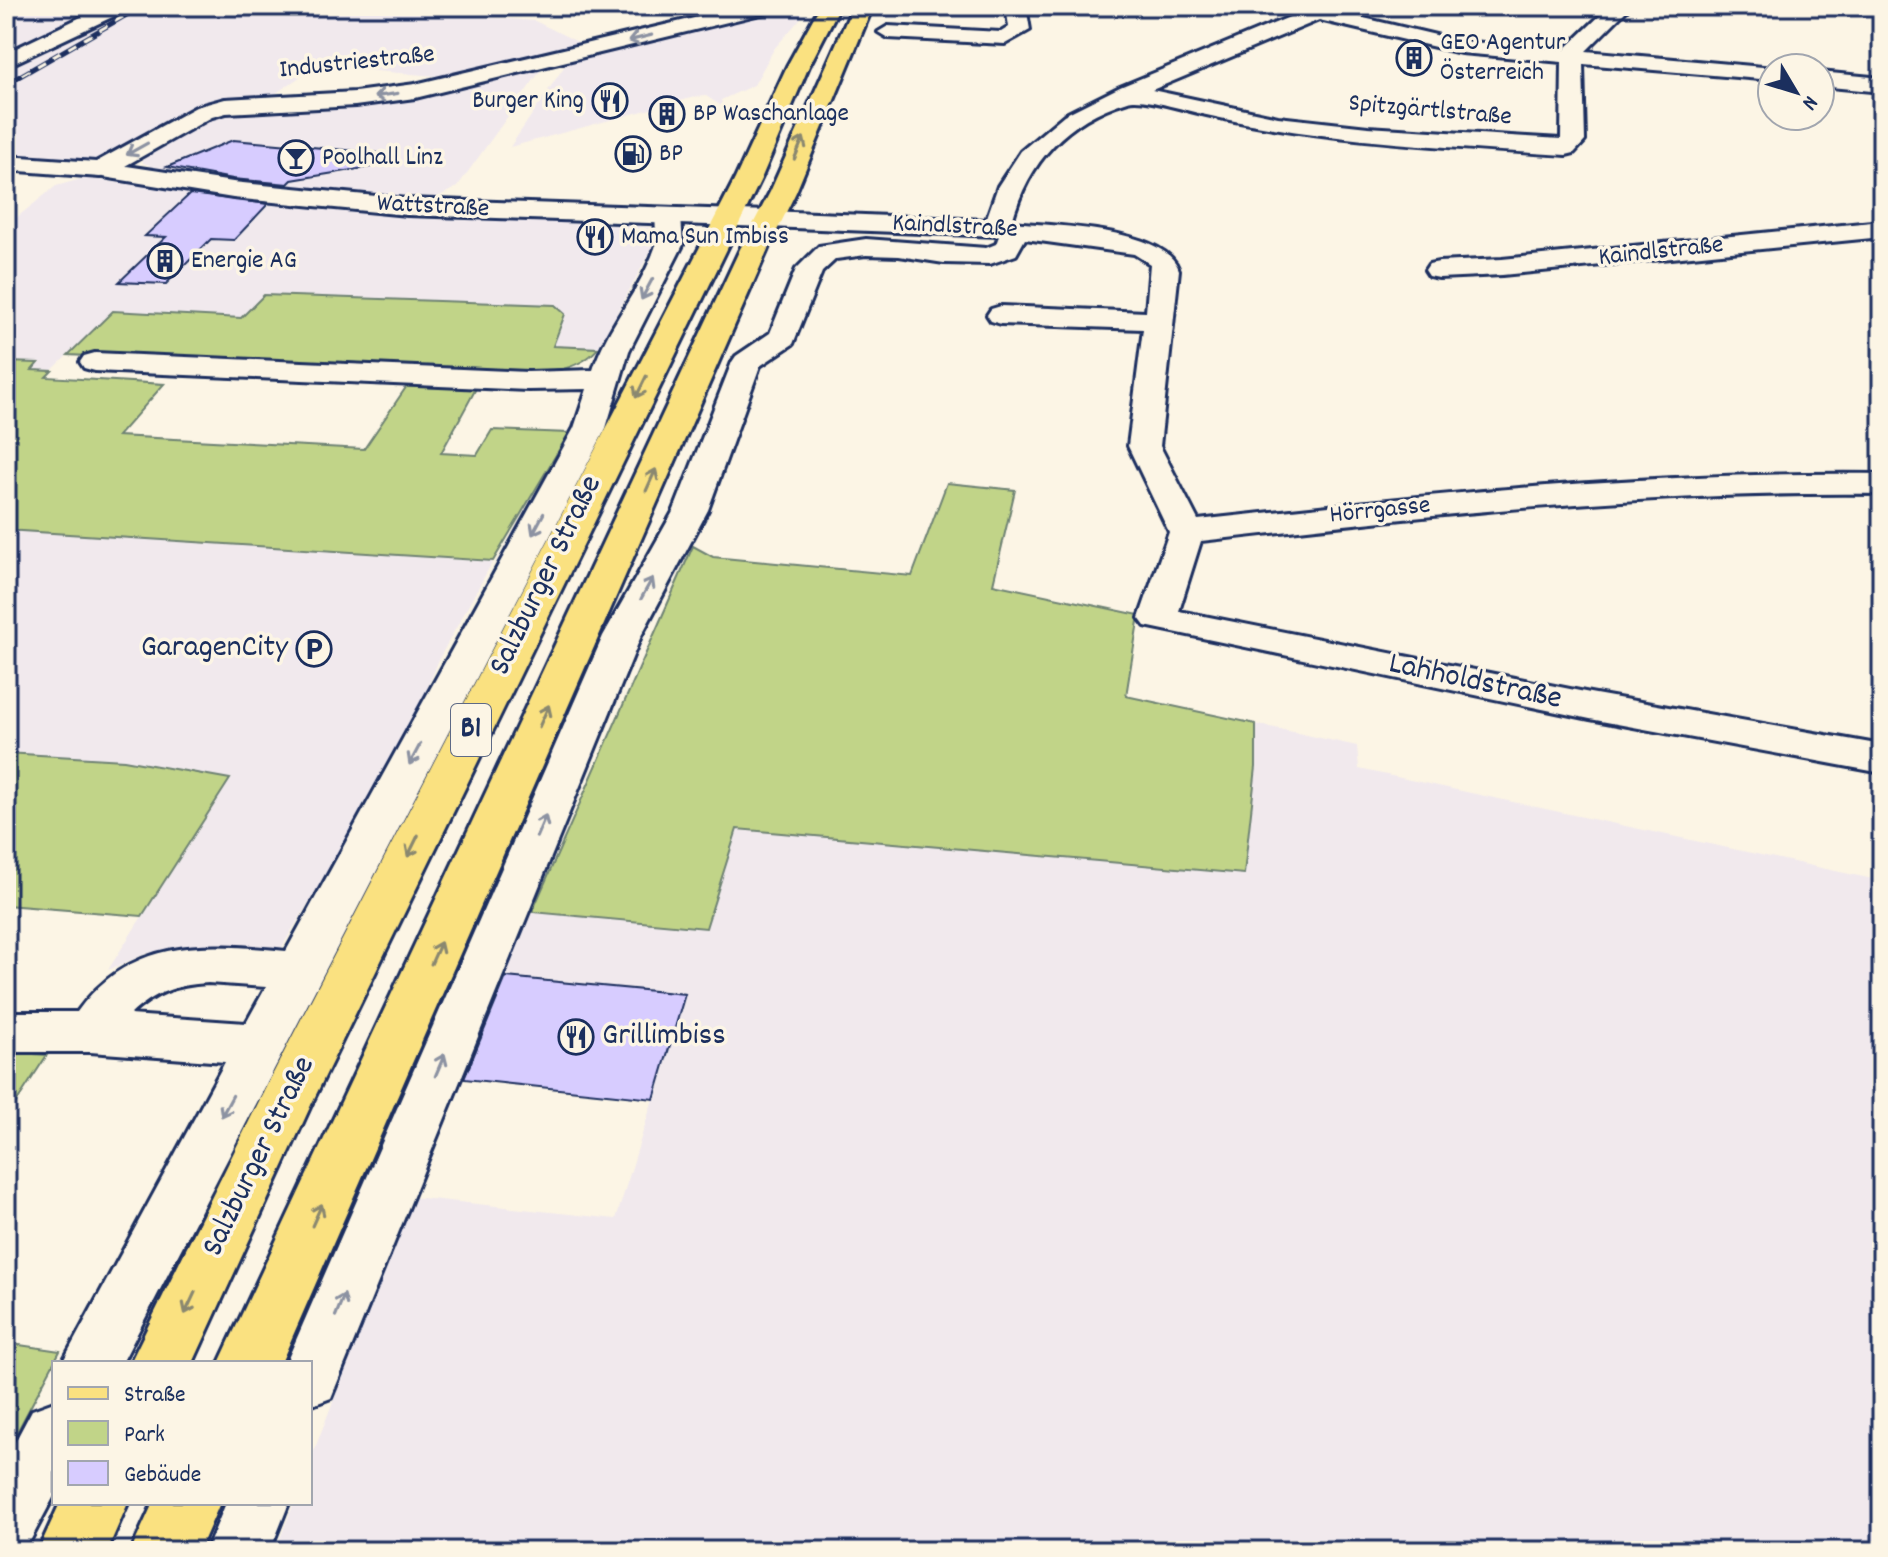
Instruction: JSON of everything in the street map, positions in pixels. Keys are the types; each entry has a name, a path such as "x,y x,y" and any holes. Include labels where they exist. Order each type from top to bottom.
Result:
{"main road":[{"name":"Salzburger Straße","path":"251,1361 748,219 798,66 830,6"},
{"name":"Salzburger Straße","path":"162,1361 291,1091 748,219 783,192 863,6"},
{"path":"72,1551 94,1505"},
{"path":"165,1551 186,1505"}],"street":[{"path":"6,61 120,6"},
{"name":"Industriestraße","path":"100,170 204,112 225,106 355,99 415,91 770,6"},
{"path":"888,32 1005,38 1020,30 1016,6"},
{"path":"1290,6 1461,47 1756,73"},
{"path":"312,1372 622,636 691,510 747,362 783,338 810,269 828,252 877,247 944,255 990,256 1007,249 1007,190 1038,145 1092,108 1343,6"},
{"path":"1573,57 1581,41 1621,6"},
{"name":"Spitzgärtlstraße","path":"1128,92 1278,124 1368,134 1566,148 1573,141 1573,57"},
{"path":"1836,81 1882,85"},
{"path":"6,163 100,170"},
{"name":"Wattstraße","path":"100,170 233,190 350,202 748,219"},
{"name":"Salzburger Straße","path":"92,1361 590,428 614,351 670,245 668,217"},
{"name":"Kaindlstraße","path":"748,219 1006,229 1142,247 1162,260 1165,270 1159,321"},
{"name":"Kaindlstraße","path":"1439,270 1518,266 1882,229"},
{"path":"1001,315 1159,321 1144,446 1186,532"},
{"path":"95,362 528,381 605,379"},
{"name":"Hörrgasse","path":"1186,532 1386,509 1732,482 1882,484"},
{"name":"Lahholdstraße","path":"1186,532 1158,618 1574,703 1882,759"},
{"path":"90,1032 113,999 154,970 194,963 299,971"},
{"name":"Salzburger Straße","path":"6,1032 90,1032 260,1044"},
{"path":"6,1523 52,1436"},
{"path":"238,1551 257,1505"}],"shaded area":[{"path":"6,6 109,6 6,55"},
{"path":"130,6 403,6 398,10 535,21 588,47 459,78 316,66 269,98 221,99 191,108 106,157 81,161 6,155 6,67"},
{"path":"786,6 805,7 800,19 774,49 754,85 721,100 723,107 706,96 695,97 510,147 570,58"},
{"path":"544,66 457,187 438,197 263,187 149,170 145,168 150,165 143,163 143,157 148,153 224,112"},
{"path":"85,178 291,206 394,215 639,226 653,228 658,237 598,348 553,346 561,328 515,303 264,295 241,318 113,311 6,415 6,226 56,186"},
{"path":"6,530 493,561 440,657 404,745 280,950 182,947 145,954 108,970 229,779 123,760 6,753"},
{"path":"1256,724 1357,746 1359,769 1882,881 1882,1551 275,1551 293,1505 312,1505 312,1456 412,1197 616,1219 653,1099 462,1079 532,912 706,927 736,829 1244,874 1256,767"}],"green space":[{"path":"264,295 555,305 565,314 553,346 598,348 577,364 564,369 494,374 68,355 113,311 241,318"},
{"path":"6,362 38,363 32,370 52,371 46,377 164,384 118,436 364,449 411,380 479,383 441,453 477,455 492,430 569,433 493,561 6,530"},
{"path":"947,483 1015,490 993,584 1139,615 1126,696 1256,724 1256,767 1244,874 737,829 706,928 532,912 693,546 713,557 912,576"},
{"path":"6,753 124,760 230,779 142,916 6,905"},
{"path":"6,1052 47,1055 6,1118"},
{"path":"6,1343 60,1351 52,1361 6,1453"}],"building":[{"name":"Poolhall Linz","path":"233,140 389,154 389,164 292,180 288,184 233,179 167,167"},
{"name":"Energie AG","path":"190,194 268,204 234,240 211,239 166,284 119,282 166,237 145,236"},
{"name":"Grillimbiss","path":"506,977 685,994 654,1099 464,1079"}],"railway":[{"path":"6,84 142,6"}],"place":[{"name":"GEO Agentur Österreich","path":"1414,58"},
{"name":"Burger King","path":"610,101"},
{"name":"BP Waschanlage","path":"667,114"},
{"name":"BP","path":"633,154"},
{"name":"Poolhall Linz","path":"296,158"},
{"name":"Mama Sun Imbiss","path":"595,237"},
{"name":"Energie AG","path":"165,261"},
{"name":"GaragenCity","path":"314,649"},
{"name":"Grillimbiss","path":"576,1037"}]}
